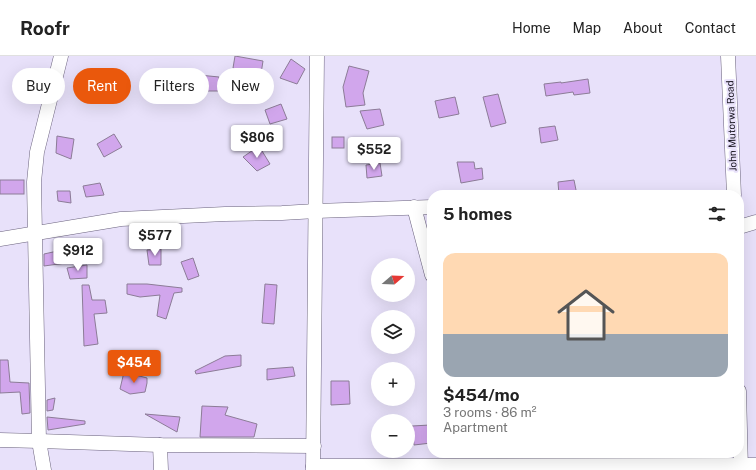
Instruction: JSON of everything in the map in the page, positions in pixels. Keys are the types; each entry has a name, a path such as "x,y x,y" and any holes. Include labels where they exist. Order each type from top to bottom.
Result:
{"street":[{"path":"44,470 39,440 34,182 37,152 61,56"},
{"path":"317,56 313,468 495,459 741,467 756,465"},
{"name":"John Mutorwa Road","path":"728,56 734,190"},
{"path":"0,239 121,219 427,207"},
{"path":"414,208 427,256"},
{"path":"744,225 755,220"},
{"path":"0,440 39,440 160,445 314,446"},
{"path":"160,445 161,470"}],"building":[{"path":"235,56 263,61 262,68 233,68"},
{"path":"291,59 305,69 297,84 280,78"},
{"path":"349,66 369,71 363,93 365,105 346,107 343,87"},
{"path":"209,76 217,77 217,91 209,91"},
{"path":"588,79 590,93 574,95 573,92 546,96 544,84"},
{"path":"498,94 506,123 491,127 483,97"},
{"path":"455,97 459,114 439,118 435,101"},
{"path":"281,104 287,119 270,124 265,110"},
{"path":"380,109 384,125 367,129 360,111"},
{"path":"555,126 558,140 541,143 539,128"},
{"path":"114,134 122,147 104,157 97,144"},
{"path":"57,136 74,139 71,159 56,153"},
{"path":"332,137 344,137 344,148 332,148"},
{"path":"259,146 270,164 257,171 243,157"},
{"path":"457,162 474,162 475,169 482,168 483,179 461,183"},
{"path":"380,163 382,176 367,178 366,165"},
{"path":"0,180 24,180 24,194 0,194"},
{"path":"574,180 576,190 559,190 558,182"},
{"path":"100,183 104,195 86,197 83,186"},
{"path":"57,191 70,191 71,203 58,201"},
{"path":"71,248 73,262 44,266 44,254"},
{"path":"161,249 161,265 149,265 147,250"},
{"path":"193,258 199,276 188,280 181,262"},
{"path":"87,265 87,278 70,279 67,268"},
{"path":"127,284 147,284 182,288 182,292 174,293 166,319 157,316 160,295 140,297 127,294"},
{"path":"265,284 277,285 274,324 262,323"},
{"path":"82,285 89,285 92,300 105,300 107,313 94,314 98,344 84,346"},
{"path":"241,355 241,366 196,374 195,371 225,356"},
{"path":"0,360 8,360 10,382 29,383 30,413 22,414 20,392 0,393"},
{"path":"293,367 295,376 267,380 267,369"},
{"path":"124,372 147,378 145,392 130,394 120,389"},
{"path":"331,381 349,381 350,404 331,405"},
{"path":"55,398 53,410 47,411 47,400"},
{"path":"202,406 228,407 225,415 257,424 254,437 200,437"},
{"path":"145,414 180,417 177,432"},
{"path":"47,417 85,421 85,424 48,430"},
{"path":"427,425 427,443 415,445 415,426"}]}
